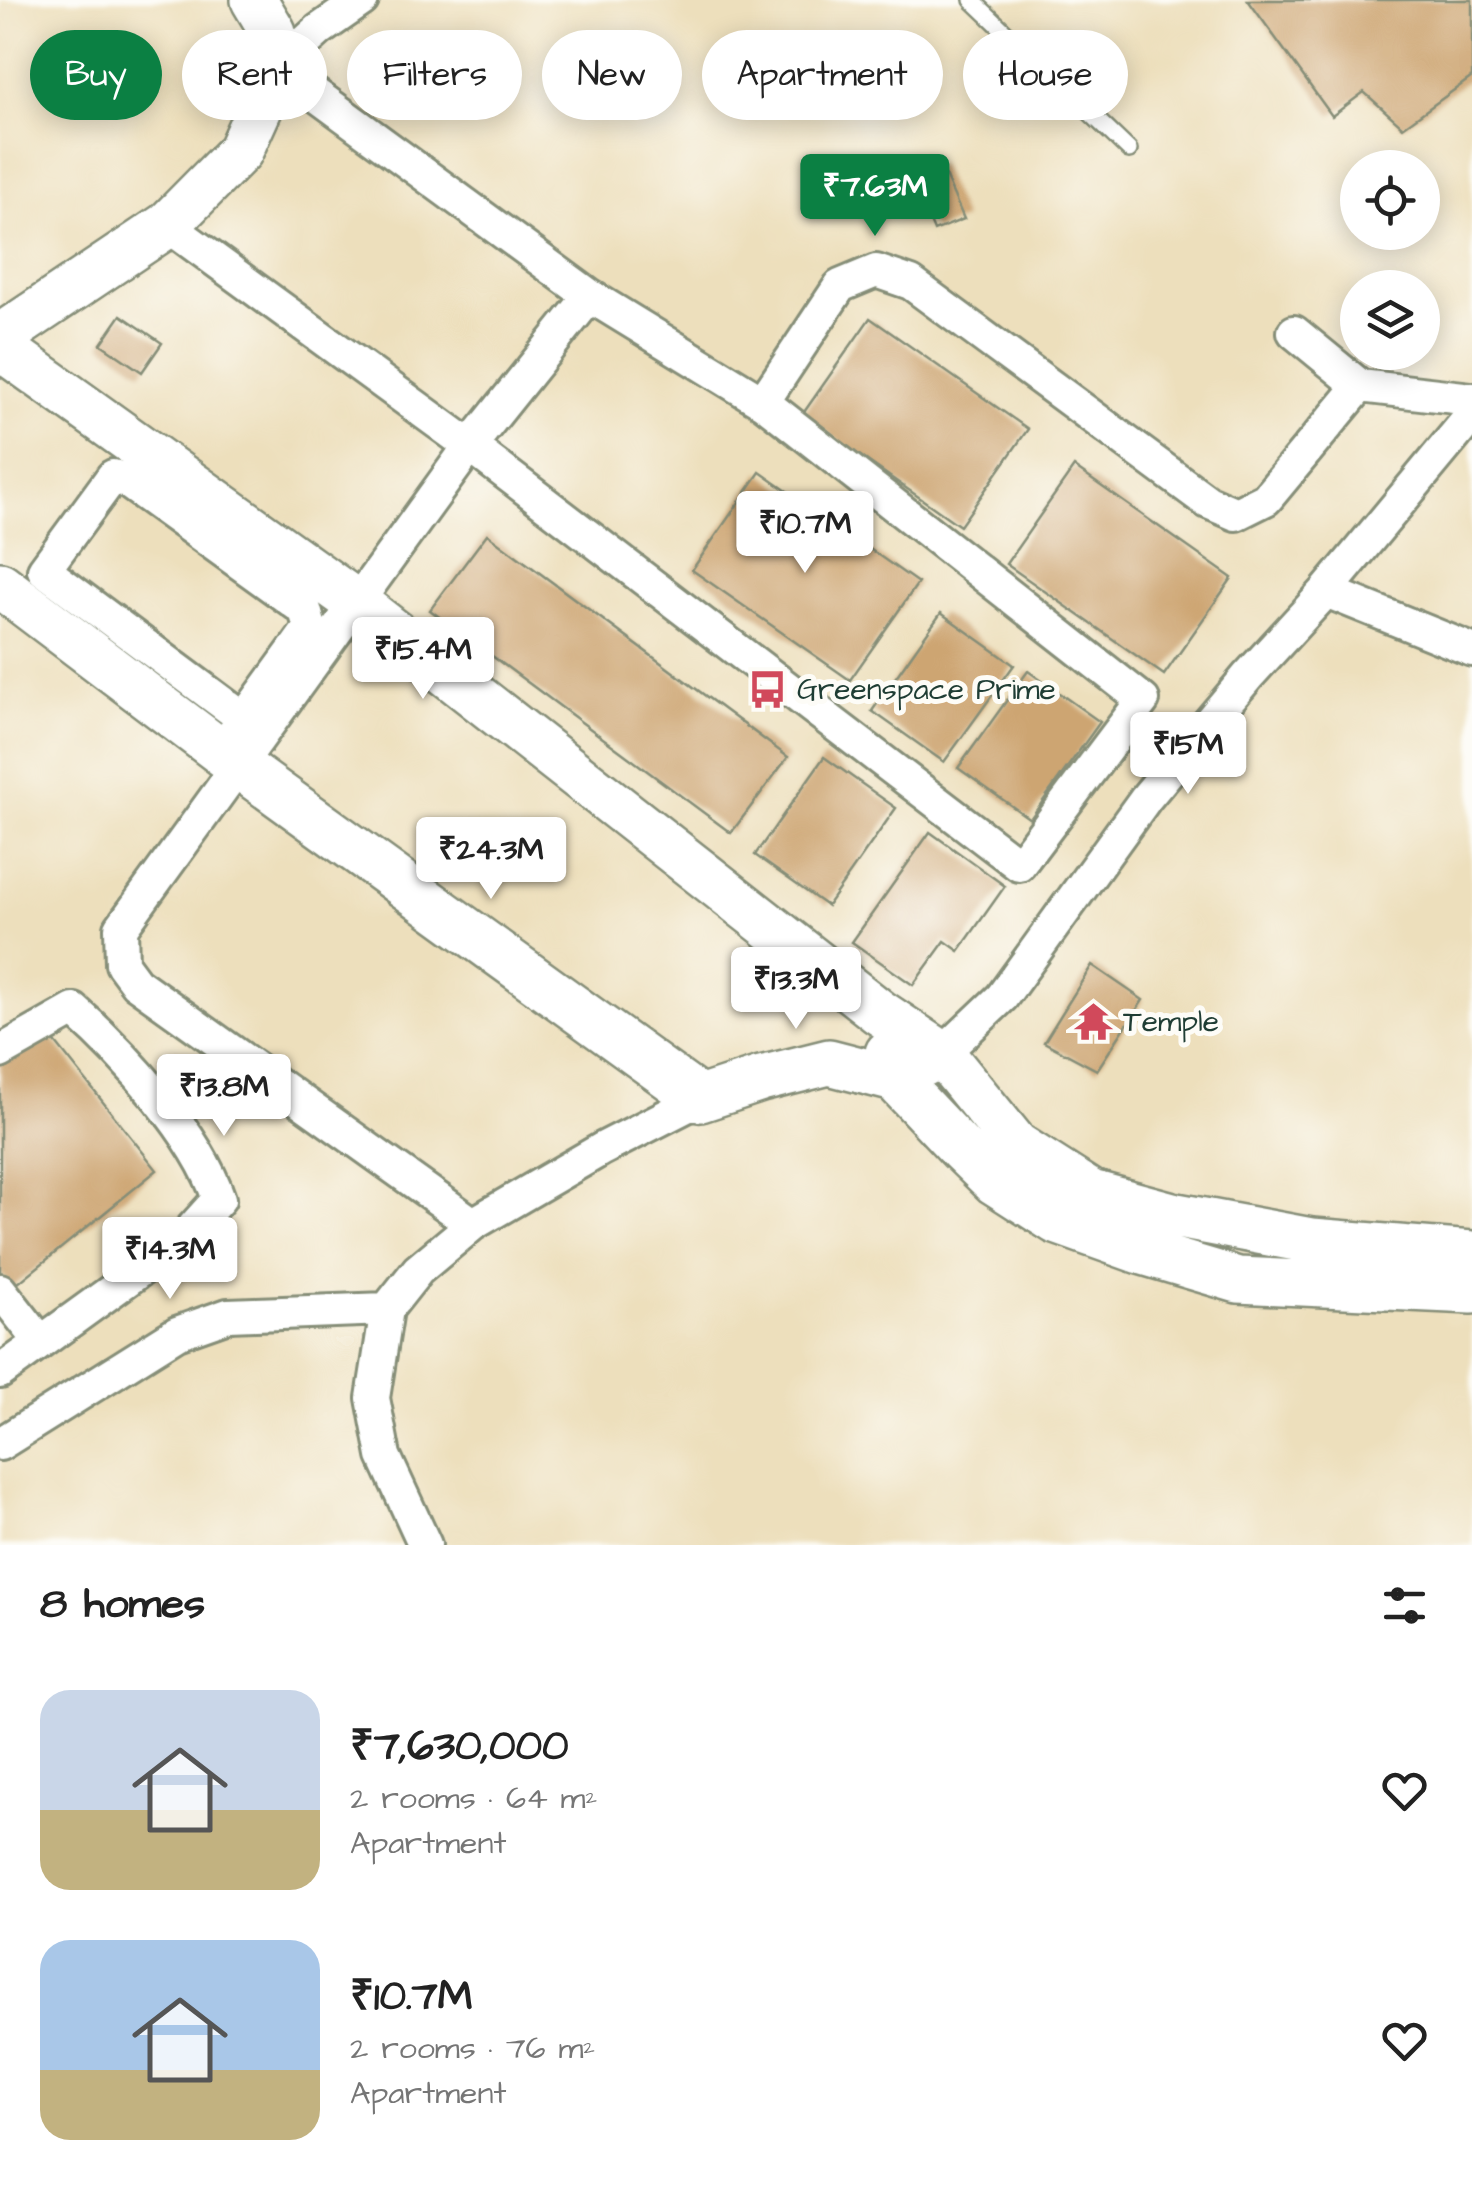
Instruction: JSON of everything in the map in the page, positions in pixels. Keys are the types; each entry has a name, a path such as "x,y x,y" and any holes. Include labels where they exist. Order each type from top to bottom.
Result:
{"street":[{"path":"254,0 273,30"},
{"path":"319,30 362,0"},
{"path":"167,225 470,446 1020,865 1143,700 762,402 590,296 327,104"},
{"path":"0,337 167,225 240,151 254,120"},
{"path":"762,402 840,286 876,270 911,283 1208,502 1236,514 1266,499 1360,386"},
{"path":"234,746 358,604 470,446 590,296"},
{"path":"1294,332 1360,386 1472,399"},
{"path":"0,347 358,604 878,1012 942,1054 1016,1145 1091,1193 1172,1215 1312,1241 1472,1254"},
{"path":"895,1080 942,1054 1002,997 1146,798 1472,415"},
{"path":"234,746 44,570 113,476 122,478 304,610 310,628 120,928 122,964 136,983 165,1005 473,1224"},
{"path":"0,585 234,746 700,1099"},
{"path":"1326,591 1472,650"},
{"path":"0,1052 74,1010 116,1046 210,1174 219,1199 182,1240 0,1372"},
{"path":"878,1012 895,1080"},
{"path":"426,1545 384,1456 374,1398 387,1309 418,1270 473,1224 602,1149 700,1099 830,1062 895,1080 995,1182 1056,1221 1140,1251 1238,1280 1472,1291"},
{"path":"0,1290 40,1341"},
{"path":"0,1444 177,1332 228,1315 387,1309"}],"lane":[{"path":"972,0 1129,150"}],"building":[{"path":"1248,0 1472,0 1472,77 1403,127 1364,92 1332,116"},
{"path":"940,164 964,219 934,231 911,176"},
{"path":"121,315 162,343 142,372 101,344"},
{"path":"870,318 1028,429 960,526 802,415"},
{"path":"1074,467 1232,578 1164,675 1006,564"},
{"path":"760,472 918,583 850,680 692,570"},
{"path":"487,534 788,757 731,833 430,610"},
{"path":"941,613 1014,665 944,762 872,711"},
{"path":"1028,671 1100,722 1030,819 958,768"},
{"path":"824,757 896,808 827,906 755,855"},
{"path":"930,832 1005,886 959,951 945,941 913,985 852,942"},
{"name":"Temple","path":"1092,965 1143,1000 1097,1070 1044,1042"},
{"path":"44,1028 157,1170 12,1288 0,1273 0,1063"}],"place":[{"name":"Greenspace Prime","path":"767,689"},
{"name":"Temple","path":"1093,1021"}]}
